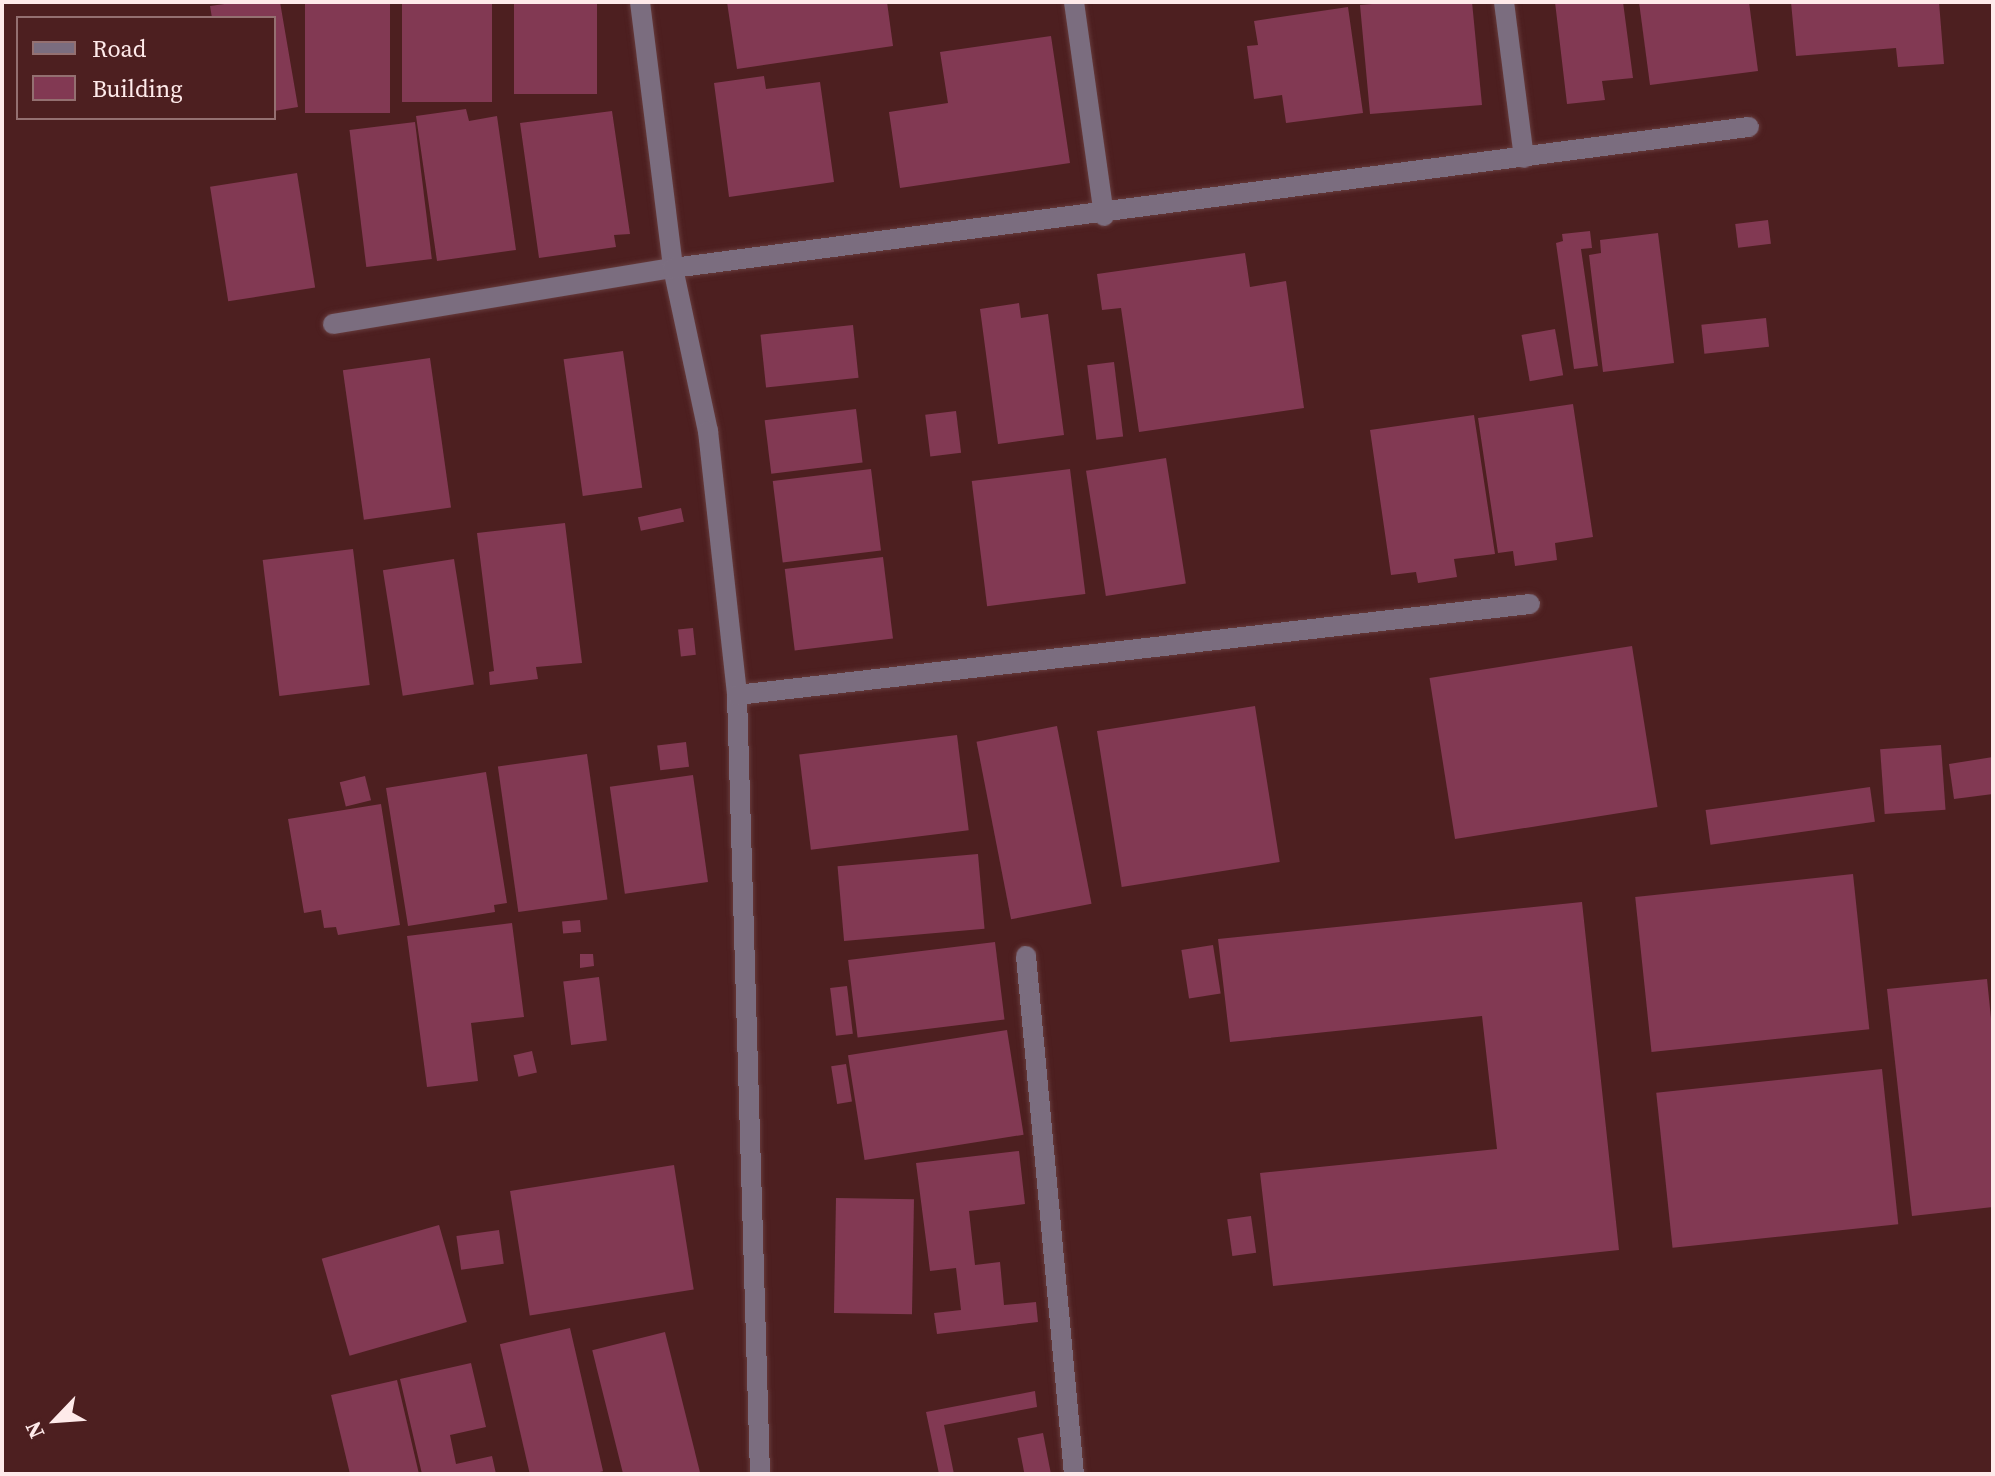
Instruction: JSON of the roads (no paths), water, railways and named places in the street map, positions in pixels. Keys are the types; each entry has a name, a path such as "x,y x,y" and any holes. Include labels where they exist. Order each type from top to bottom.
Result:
{"street":[{"path":"640,2 673,268 708,431 737,695 760,1474"},
{"path":"1074,2 1104,216"},
{"path":"1504,2 1524,158"},
{"path":"333,324 673,268 1104,216 1749,127"},
{"path":"737,695 1530,604"},
{"path":"1026,956 1074,1474"}]}
